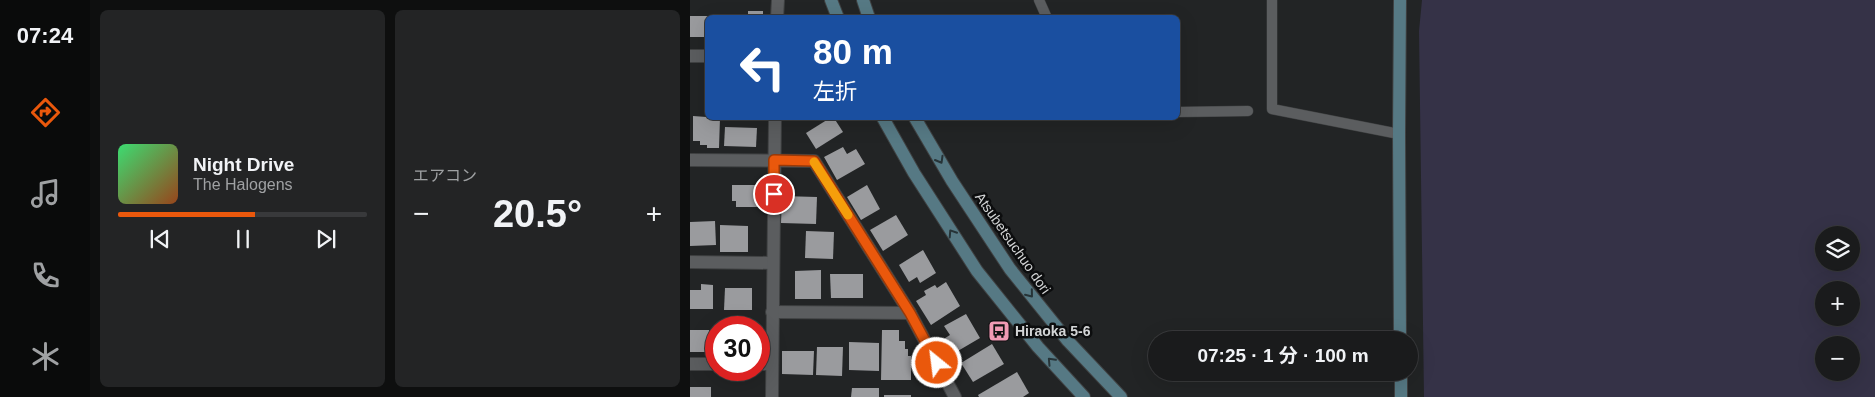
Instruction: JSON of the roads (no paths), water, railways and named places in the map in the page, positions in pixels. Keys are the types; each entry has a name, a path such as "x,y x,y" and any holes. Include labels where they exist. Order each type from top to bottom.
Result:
{"main road":[{"path":"831,0 837,15"},
{"path":"863,0 868,15"},
{"path":"1400,0 1400,331"},
{"path":"884,120 914,173 977,271 1038,347 1084,397"},
{"name":"Atsubetsuchuo dori","path":"916,120 952,181 1010,269 1068,341 1121,397"},
{"path":"1401,381 1401,397"}],"street":[{"path":"777,15 778,0"},
{"path":"690,56 705,56"},
{"path":"770,327 772,312 775,120"},
{"path":"690,160 814,161 910,313 955,397"},
{"path":"690,262 773,262"},
{"path":"772,312 910,313"},
{"path":"690,364 705,364"},
{"path":"769,381 772,397"}],"lane":[{"path":"1039,0 1046,15"},
{"path":"1272,0 1272,109 1399,134"},
{"path":"1180,112 1248,112"}],"place":[{"name":"Hiraoka 5-6","path":"999,331"}]}
